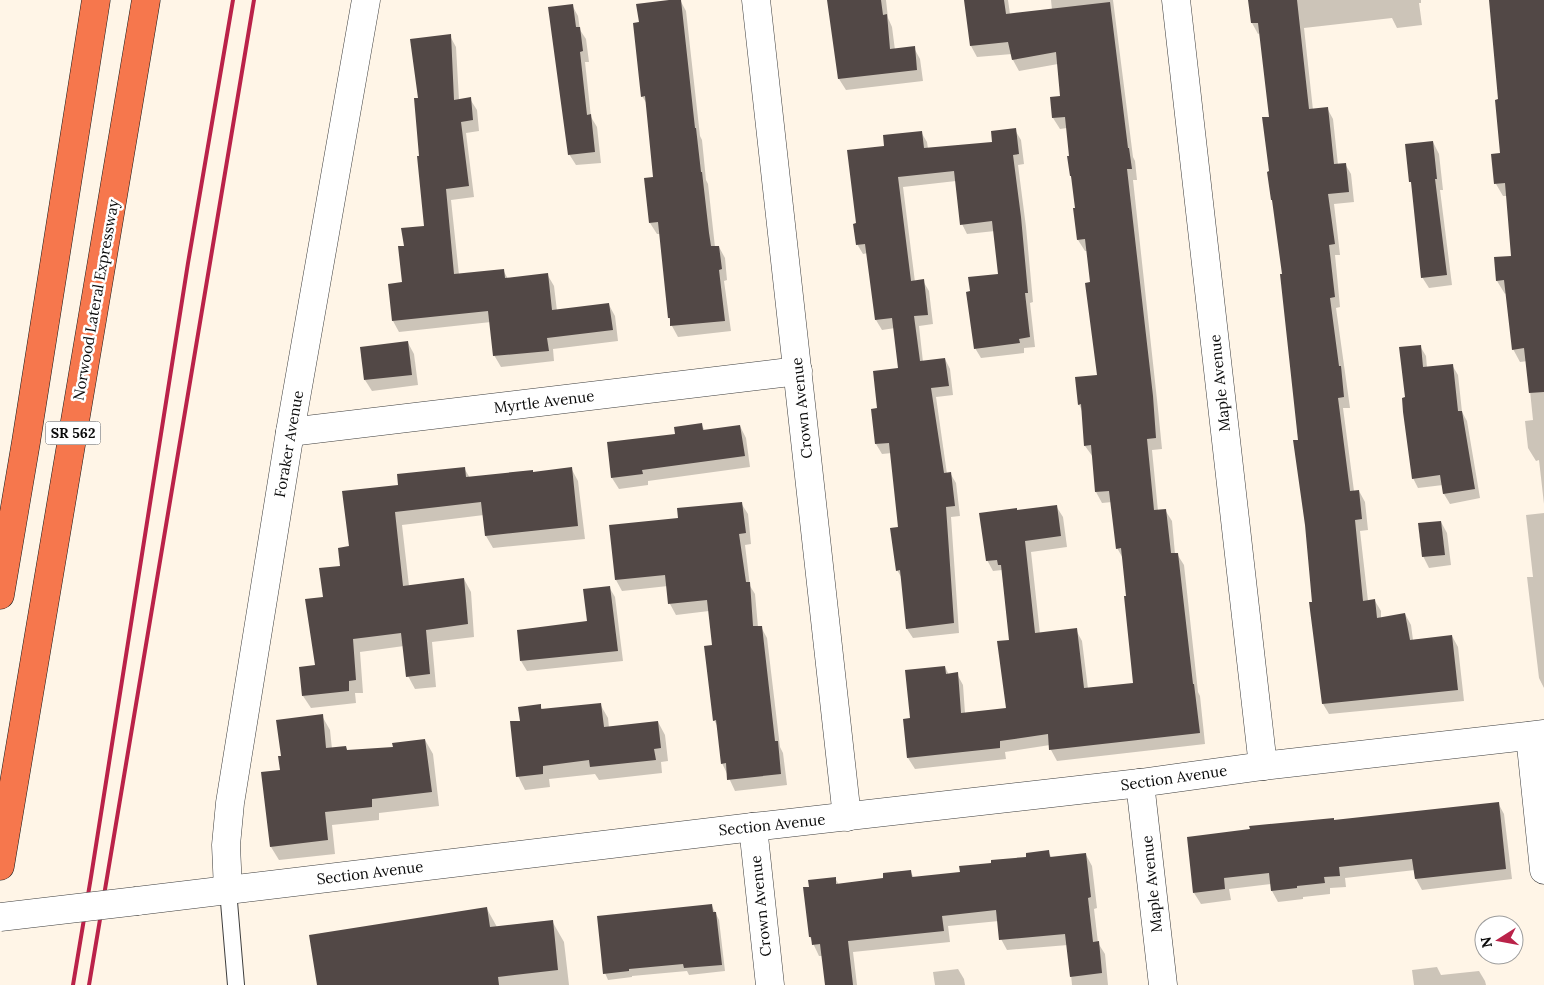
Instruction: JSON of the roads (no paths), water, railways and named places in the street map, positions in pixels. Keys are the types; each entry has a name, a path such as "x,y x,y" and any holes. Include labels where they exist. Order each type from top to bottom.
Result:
{"highway":[{"name":"SR 562","path":"0,595 96,0"},
{"name":"Norwood Lateral Expressway","path":"0,866 146,0"}],"street":[{"name":"Foraker Avenue","path":"228,890 226,844 230,803 290,432 366,0"},
{"name":"Crown Avenue","path":"756,0 847,817"},
{"name":"Maple Avenue","path":"1176,0 1263,766"},
{"name":"Myrtle Avenue","path":"290,432 798,371"},
{"name":"Section Avenue","path":"0,918 753,827 1140,783 1263,766 1537,735"},
{"path":"1537,735 1544,870"},
{"name":"Maple Avenue","path":"1140,783 1163,985"},
{"name":"Crown Avenue","path":"753,827 770,985"}],"lane":[{"path":"228,890 236,985"}],"railway":[{"path":"73,985 188,263 233,0"},
{"path":"89,985 254,0"}]}
